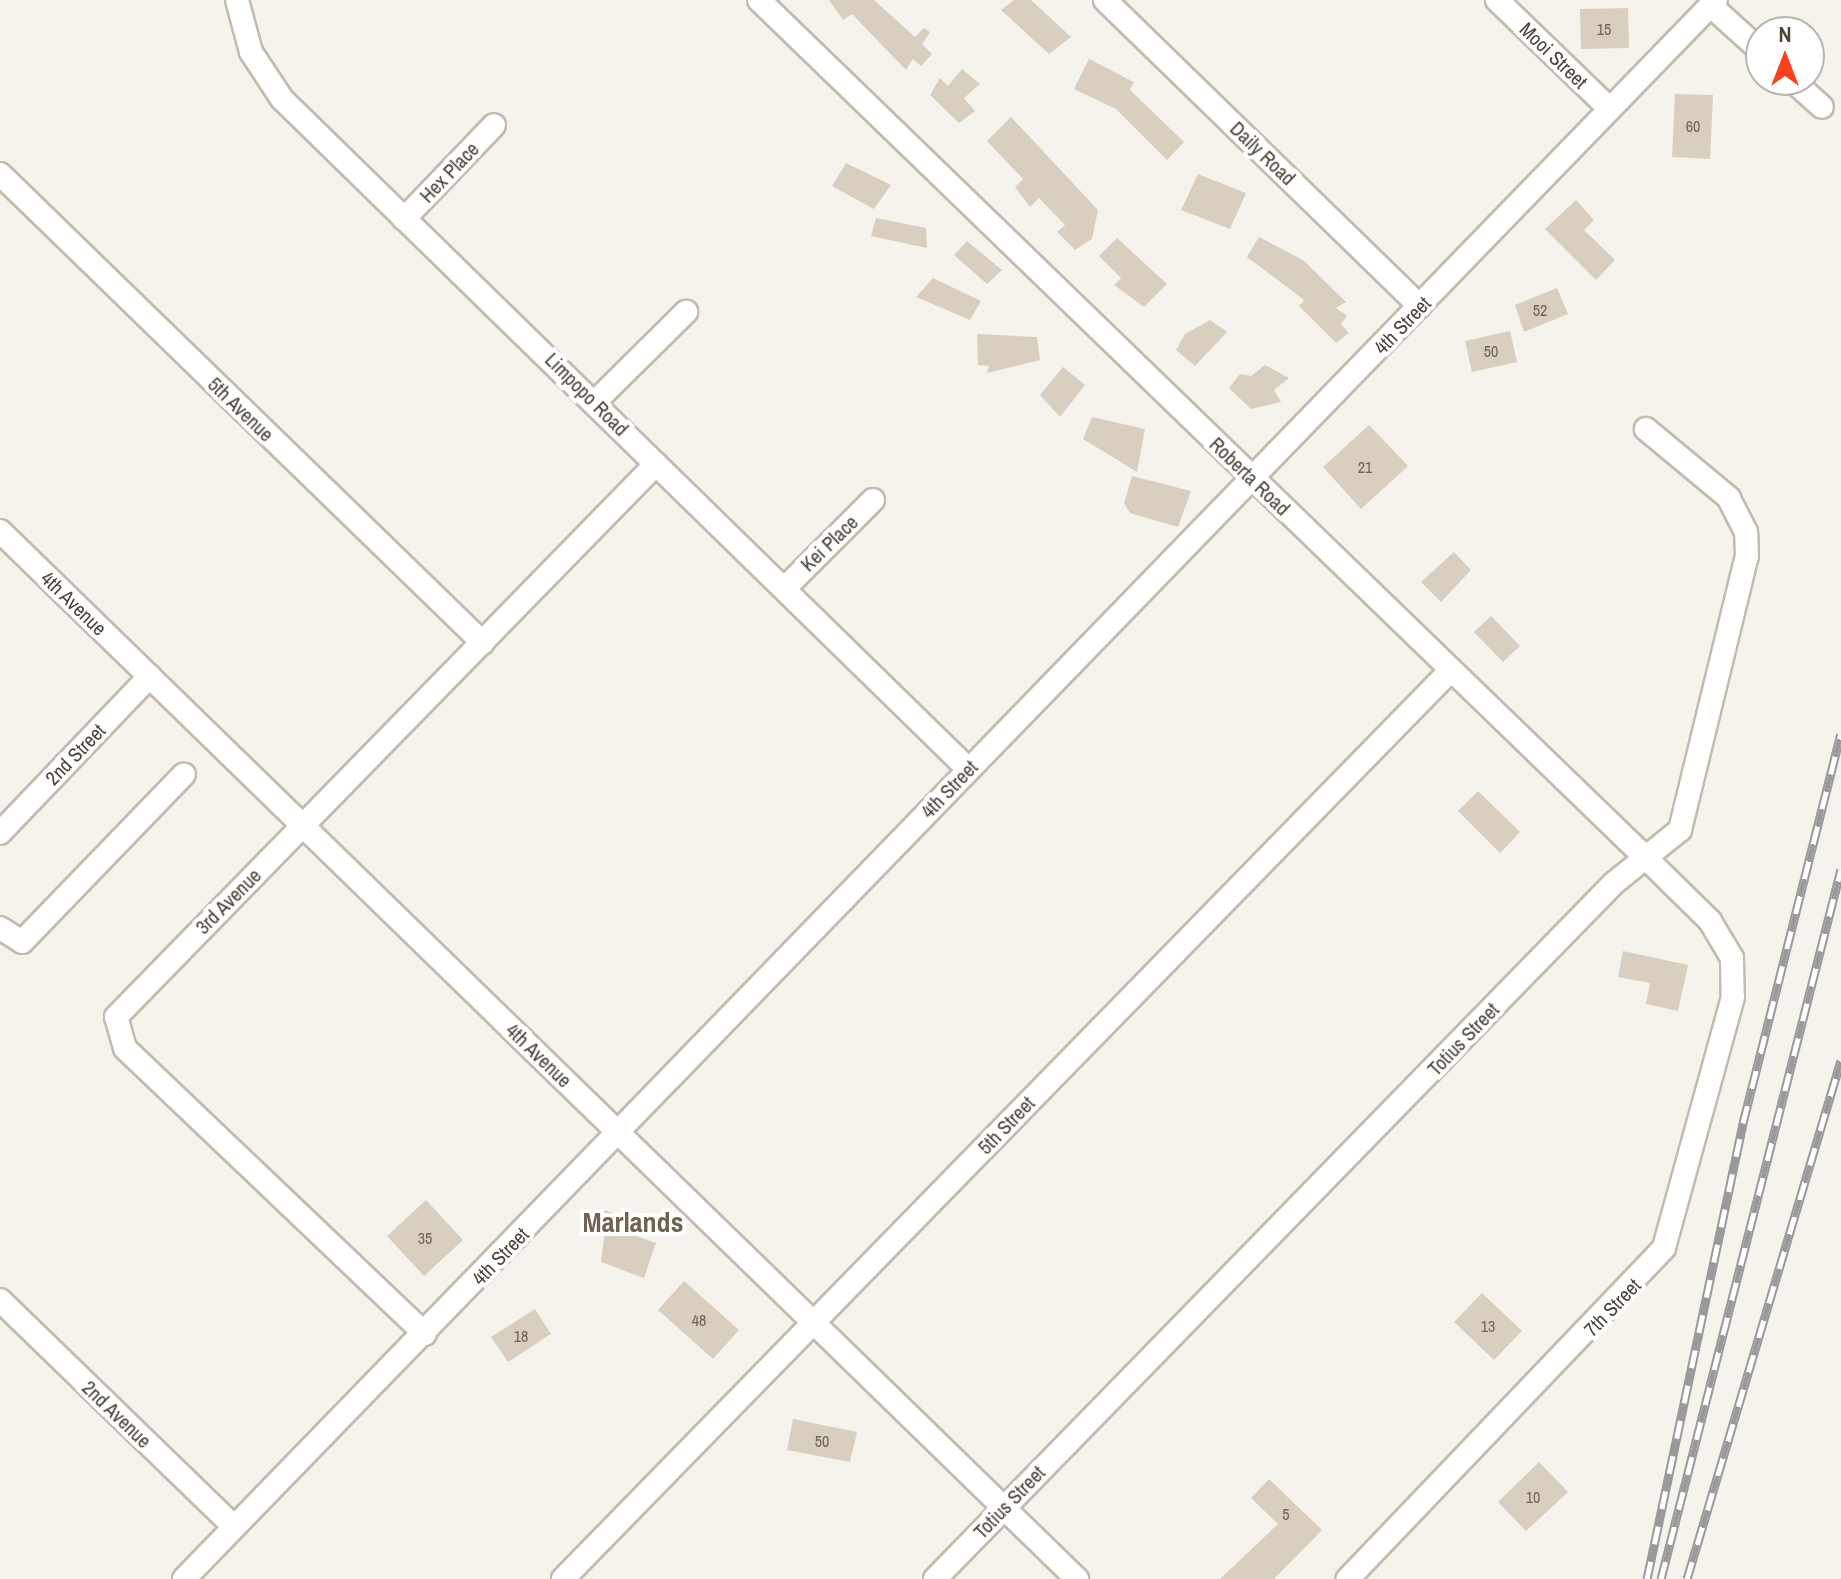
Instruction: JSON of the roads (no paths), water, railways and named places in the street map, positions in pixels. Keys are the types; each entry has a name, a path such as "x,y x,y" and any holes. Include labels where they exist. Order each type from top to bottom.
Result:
{"street":[{"name":"Limpopo Road","path":"237,0 251,52 276,90 404,219 786,587 968,769"},
{"name":"Roberta Road","path":"759,0 1710,921 1732,958"},
{"name":"Daily Road","path":"1105,0 1420,306"},
{"name":"Mooi Street","path":"1497,0 1610,109"},
{"name":"4th Street","path":"184,1579 1713,3"},
{"path":"1713,3 1745,35"},
{"path":"1810,96 1822,107"},
{"name":"Hex Place","path":"404,219 494,125"},
{"name":"5th Avenue","path":"0,174 483,643"},
{"path":"596,401 686,312"},
{"name":"Totius Street","path":"935,1579 1614,883 1680,830 1747,556 1742,516 1729,498 1646,429"},
{"name":"3rd Avenue","path":"425,1334 125,1048 115,1029 123,1007 656,464"},
{"name":"Kei Place","path":"786,587 873,500"},
{"name":"4th Avenue","path":"0,531 619,1132 811,1324 1077,1579"},
{"name":"5th Street","path":"563,1579 1450,671"},
{"name":"2nd Street","path":"0,833 150,676"},
{"path":"0,928 22,942 184,774"},
{"name":"7th Street","path":"1348,1579 1664,1248 1733,997 1732,958"},
{"name":"2nd Avenue","path":"0,1300 234,1527"}],"railway":[{"path":"1647,1579 1743,1123 1841,734"},
{"path":"1661,1579 1841,869"},
{"path":"1687,1579 1841,1060"}],"district":[{"name":"Marlands","path":"633,1222"}]}
